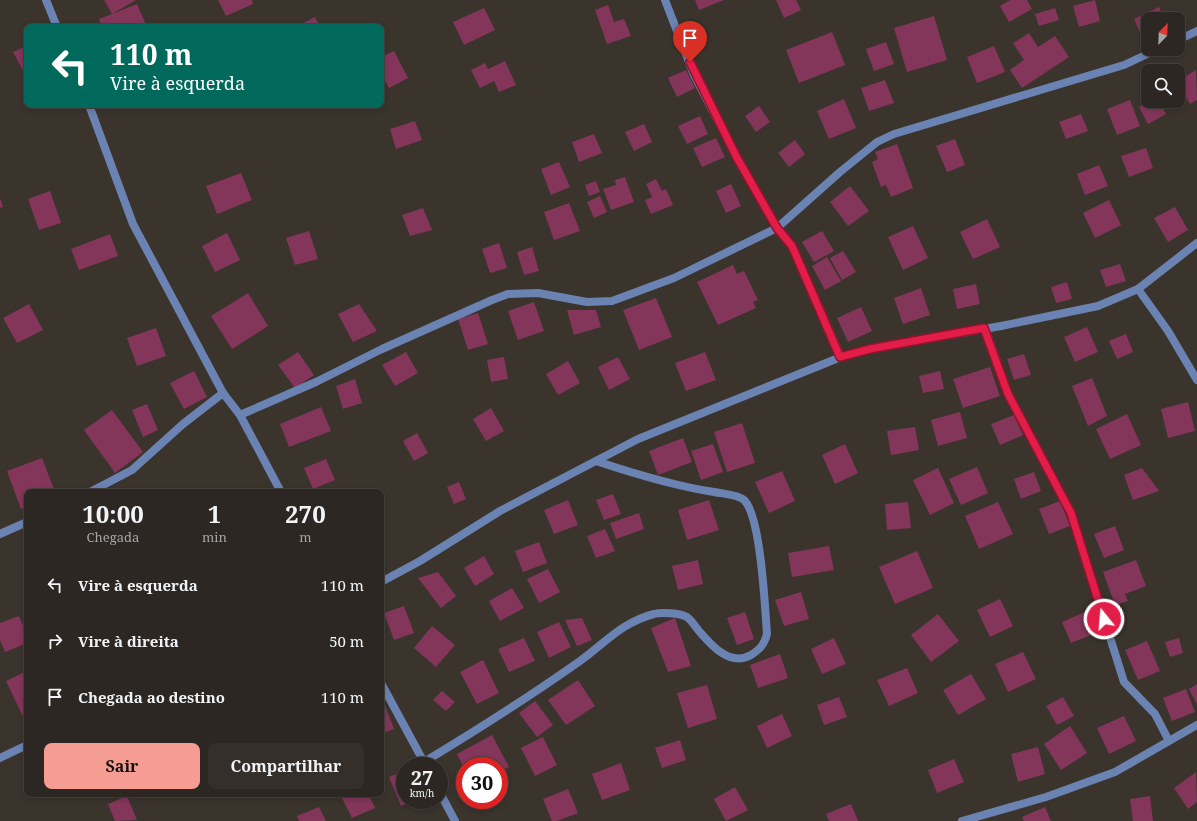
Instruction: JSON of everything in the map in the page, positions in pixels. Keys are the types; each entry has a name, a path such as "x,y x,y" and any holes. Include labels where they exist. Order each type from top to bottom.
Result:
{"street":[{"path":"46,0 56,24"},
{"path":"665,0 694,75 736,156 777,228 792,246 840,357"},
{"path":"1185,37 1197,31"},
{"path":"240,415 316,382 382,349 508,294 538,293 588,302 612,301 674,278 777,228 840,172 877,142 894,134 1124,64 1142,56"},
{"path":"90,108 133,224 223,393 240,415 279,489"},
{"path":"384,580 420,561 500,511 638,439 840,357 870,349 1098,306 1138,289 1197,243"},
{"path":"1138,289 1168,331 1197,380"},
{"path":"984,328 1008,394 1071,513 1124,682 1155,714 1169,741"},
{"path":"96,489 132,470 184,424 223,393"},
{"path":"436,757 581,660 617,630 654,614 681,615 688,618 708,642 730,658 736,660 743,659 760,649 764,643 767,634 760,553 749,508 743,500 733,495 690,488 638,476 596,461"},
{"path":"0,534 24,523"},
{"path":"384,689 421,757"},
{"path":"962,821 1046,797 1115,772 1197,726"},
{"path":"0,758 24,746"},
{"path":"448,808 455,821"}],"building":[{"path":"104,0 136,0 112,14"},
{"path":"218,0 252,0 253,4 226,16"},
{"path":"695,0 724,0 699,10"},
{"path":"776,0 796,0 801,10 784,18"},
{"path":"1010,0 1027,0 1032,9 1009,22 1000,6"},
{"path":"1095,0 1100,21 1079,27 1073,6"},
{"path":"137,4 146,24 101,24 99,19"},
{"path":"608,5 614,22 624,19 631,36 607,44 595,10"},
{"path":"1159,7 1162,12 1149,12"},
{"path":"484,8 495,30 464,45 453,22"},
{"path":"1055,8 1059,20 1039,26 1035,14"},
{"path":"934,16 947,60 907,72 894,28"},
{"path":"1141,16 1141,35 1134,19"},
{"path":"315,17 318,24 302,24"},
{"path":"832,32 845,65 799,83 786,50"},
{"path":"1029,33 1038,47 1055,36 1069,57 1022,88 1010,70 1024,60 1013,43"},
{"path":"886,42 894,64 874,71 866,49"},
{"path":"994,46 1005,72 977,83 967,57"},
{"path":"24,47 24,72 13,52"},
{"path":"394,51 408,78 389,88 384,79 384,56"},
{"path":"505,61 516,85 499,92 494,81 480,88 471,70 485,63 488,69"},
{"path":"686,70 695,88 677,97 668,78"},
{"path":"1196,70 1197,100 1190,104 1185,96 1185,77"},
{"path":"885,80 894,103 869,111 861,88"},
{"path":"844,99 856,128 829,139 817,111"},
{"path":"1130,100 1140,126 1117,135 1107,109"},
{"path":"759,106 770,122 756,132 745,116"},
{"path":"1139,107 1163,108 1166,114 1148,124"},
{"path":"1081,114 1088,131 1066,139 1059,122"},
{"path":"700,116 708,134 687,144 678,126"},
{"path":"415,121 422,140 396,149 390,129"},
{"path":"644,124 652,142 634,151 625,132"},
{"path":"594,134 602,153 579,162 572,142"},
{"path":"716,138 725,157 702,167 693,148"},
{"path":"955,139 965,165 947,172 936,146"},
{"path":"795,140 805,154 789,167 778,153"},
{"path":"897,144 913,188 891,197 886,185 881,187 872,162 878,159 875,152"},
{"path":"1146,148 1153,168 1129,177 1121,156"},
{"path":"559,162 570,187 551,195 541,169"},
{"path":"1099,165 1108,186 1085,195 1077,174"},
{"path":"241,173 252,200 217,214 206,186"},
{"path":"625,177 634,202 611,210 603,189 616,185 615,180"},
{"path":"656,179 662,191 666,189 673,205 651,214 645,200 652,197 646,184"},
{"path":"596,181 600,192 589,196 585,185"},
{"path":"731,184 741,206 726,213 716,191"},
{"path":"850,186 869,211 848,226 830,202"},
{"path":"50,191 61,223 39,230 28,199"},
{"path":"600,196 607,212 594,218 587,202"},
{"path":"0,198 3,207 0,208"},
{"path":"1109,200 1121,225 1095,238 1083,213"},
{"path":"569,203 580,231 554,240 544,212"},
{"path":"1175,207 1188,230 1168,242 1154,218"},
{"path":"423,208 432,230 410,236 402,215"},
{"path":"987,219 1000,247 973,259 960,232"},
{"path":"913,226 928,258 903,270 888,237"},
{"path":"309,231 318,259 295,265 286,238"},
{"path":"822,231 834,251 814,262 802,242"},
{"path":"227,233 240,260 215,272 202,246"},
{"path":"110,234 118,256 79,270 71,249"},
{"path":"499,243 507,268 490,273 482,249"},
{"path":"532,247 539,271 524,275 517,252"},
{"path":"843,251 856,272 842,280 830,258"},
{"path":"827,257 841,281 825,290 812,266"},
{"path":"1120,264 1126,281 1106,287 1100,270"},
{"path":"733,265 737,274 744,271 758,300 753,302 756,308 718,325 697,282"},
{"path":"1067,282 1072,299 1056,303 1051,287"},
{"path":"976,284 980,304 957,309 953,289"},
{"path":"921,288 930,315 903,324 894,298"},
{"path":"248,293 268,326 232,349 211,316"},
{"path":"656,298 672,337 639,350 623,310"},
{"path":"534,302 544,331 518,340 508,311"},
{"path":"29,304 43,330 17,343 3,318"},
{"path":"359,304 377,331 353,342 338,314"},
{"path":"861,307 872,331 848,342 837,318"},
{"path":"567,310 596,310 601,327 574,335"},
{"path":"478,313 488,344 468,350 458,319"},
{"path":"1087,327 1098,352 1075,362 1064,337"},
{"path":"156,328 166,356 137,366 127,338"},
{"path":"1126,334 1133,352 1117,359 1109,341"},
{"path":"298,352 314,375 295,388 278,365"},
{"path":"406,352 418,373 395,386 382,365"},
{"path":"705,352 716,380 686,391 675,363"},
{"path":"1024,354 1031,375 1014,380 1007,359"},
{"path":"504,357 508,379 491,382 487,360"},
{"path":"618,357 630,379 609,390 598,367"},
{"path":"568,361 580,383 558,395 546,374"},
{"path":"990,367 1000,396 963,408 953,379"},
{"path":"194,371 207,397 184,409 170,383"},
{"path":"940,371 944,389 923,393 919,376"},
{"path":"1092,378 1107,416 1088,426 1072,386"},
{"path":"355,379 362,403 343,409 336,386"},
{"path":"1188,402 1195,431 1168,438 1161,409"},
{"path":"147,404 158,430 143,437 132,410"},
{"path":"321,407 331,431 289,447 280,424"},
{"path":"491,408 504,431 486,441 473,419"},
{"path":"112,410 143,452 115,473 84,430"},
{"path":"960,412 967,438 938,446 931,420"},
{"path":"1127,414 1141,445 1110,459 1096,429"},
{"path":"1014,415 1023,435 1000,445 991,424"},
{"path":"742,423 755,463 727,472 714,432"},
{"path":"915,427 919,450 891,455 887,431"},
{"path":"417,433 428,453 414,461 403,441"},
{"path":"683,438 692,462 658,475 649,451"},
{"path":"713,444 723,472 701,480 691,451"},
{"path":"845,444 858,473 835,484 822,455"},
{"path":"42,458 54,489 24,489 24,508 21,509 7,471"},
{"path":"326,459 335,480 313,489 304,468"},
{"path":"977,467 988,493 961,505 949,479"},
{"path":"938,468 954,503 930,515 913,480"},
{"path":"1142,468 1159,491 1133,500 1124,475"},
{"path":"782,471 795,501 769,513 755,482"},
{"path":"1034,472 1041,491 1021,499 1014,479"},
{"path":"459,482 466,499 454,504 447,487"},
{"path":"613,494 621,514 604,520 596,500"},
{"path":"568,500 578,525 554,534 544,510"},
{"path":"709,500 719,530 687,540 678,510"},
{"path":"1060,501 1070,526 1049,534 1039,509"},
{"path":"908,502 911,528 887,530 885,504"},
{"path":"998,502 1013,534 979,549 965,516"},
{"path":"639,513 644,529 616,539 610,523"},
{"path":"1115,526 1124,550 1104,558 1094,534"},
{"path":"605,529 615,551 596,558 587,536"},
{"path":"539,542 547,563 523,572 515,551"},
{"path":"829,546 834,570 792,577 788,553"},
{"path":"917,551 933,588 895,604 879,567"},
{"path":"484,556 494,574 475,586 464,568"},
{"path":"698,560 703,584 678,590 672,566"},
{"path":"1136,560 1146,586 1125,594 1128,601 1115,605 1103,572"},
{"path":"548,569 560,592 539,603 527,579"},
{"path":"438,572 456,596 441,608 418,578"},
{"path":"512,588 524,608 500,621 489,601"},
{"path":"801,592 809,619 784,626 775,600"},
{"path":"1000,599 1013,626 990,637 977,610"},
{"path":"404,606 414,633 394,640 384,613"},
{"path":"1087,611 1096,633 1071,643 1062,622"},
{"path":"745,612 754,639 737,645 727,618"},
{"path":"938,614 959,641 931,662 911,635"},
{"path":"19,616 24,628 24,644 5,652 0,640 0,623"},
{"path":"582,618 592,640 577,646 565,620"},
{"path":"675,618 691,666 668,672 651,628"},
{"path":"559,622 571,647 549,658 537,632"},
{"path":"432,626 455,645 436,667 414,648"},
{"path":"524,638 535,661 509,672 498,649"},
{"path":"834,638 846,664 822,674 811,649"},
{"path":"1179,638 1183,653 1170,657 1165,642"},
{"path":"1147,641 1160,671 1138,680 1125,650"},
{"path":"1023,652 1036,679 1008,692 995,664"},
{"path":"780,654 788,678 758,688 750,665"},
{"path":"483,660 499,693 477,704 460,672"},
{"path":"907,668 918,693 889,706 877,680"},
{"path":"24,672 24,719 6,681"},
{"path":"971,674 986,699 958,715 943,690"},
{"path":"578,680 595,706 566,725 548,700"},
{"path":"1197,684 1197,704 1189,689"},
{"path":"707,685 717,719 688,728 677,693"},
{"path":"1186,689 1195,712 1172,721 1163,698"},
{"path":"442,691 455,702 446,711 433,700"},
{"path":"839,697 847,717 824,725 817,705"},
{"path":"1063,697 1074,716 1057,725 1046,706"},
{"path":"535,701 553,725 537,737 519,713"},
{"path":"384,706 394,729 384,733"},
{"path":"782,714 792,736 767,748 757,726"},
{"path":"1124,716 1136,741 1109,754 1097,728"},
{"path":"1070,726 1087,753 1061,770 1044,744"},
{"path":"492,735 504,757 458,757 457,754"},
{"path":"543,737 557,765 535,776 521,748"},
{"path":"680,740 686,760 662,768 655,748"},
{"path":"1038,747 1045,774 1018,782 1011,754"},
{"path":"954,759 964,782 937,793 928,770"},
{"path":"621,763 630,790 602,800 592,774"},
{"path":"1196,772 1197,802 1188,809 1174,788"},
{"path":"396,774 396,794 389,777"},
{"path":"735,787 748,810 726,821 714,799"},
{"path":"568,789 578,813 557,821 552,821 543,799"},
{"path":"1150,796 1153,821 1133,821 1130,799"},
{"path":"127,797 137,820 115,821 108,804"},
{"path":"342,797 370,797 375,808 352,818"},
{"path":"851,804 858,821 829,821 826,814"},
{"path":"319,807 326,821 299,821 297,816"},
{"path":"1045,807 1051,821 1024,821 1022,817"}],"route":[{"path":"690,62 694,75 736,156 777,228 792,246 840,357 870,349 984,328 1008,394 1071,513 1104,619"}]}
